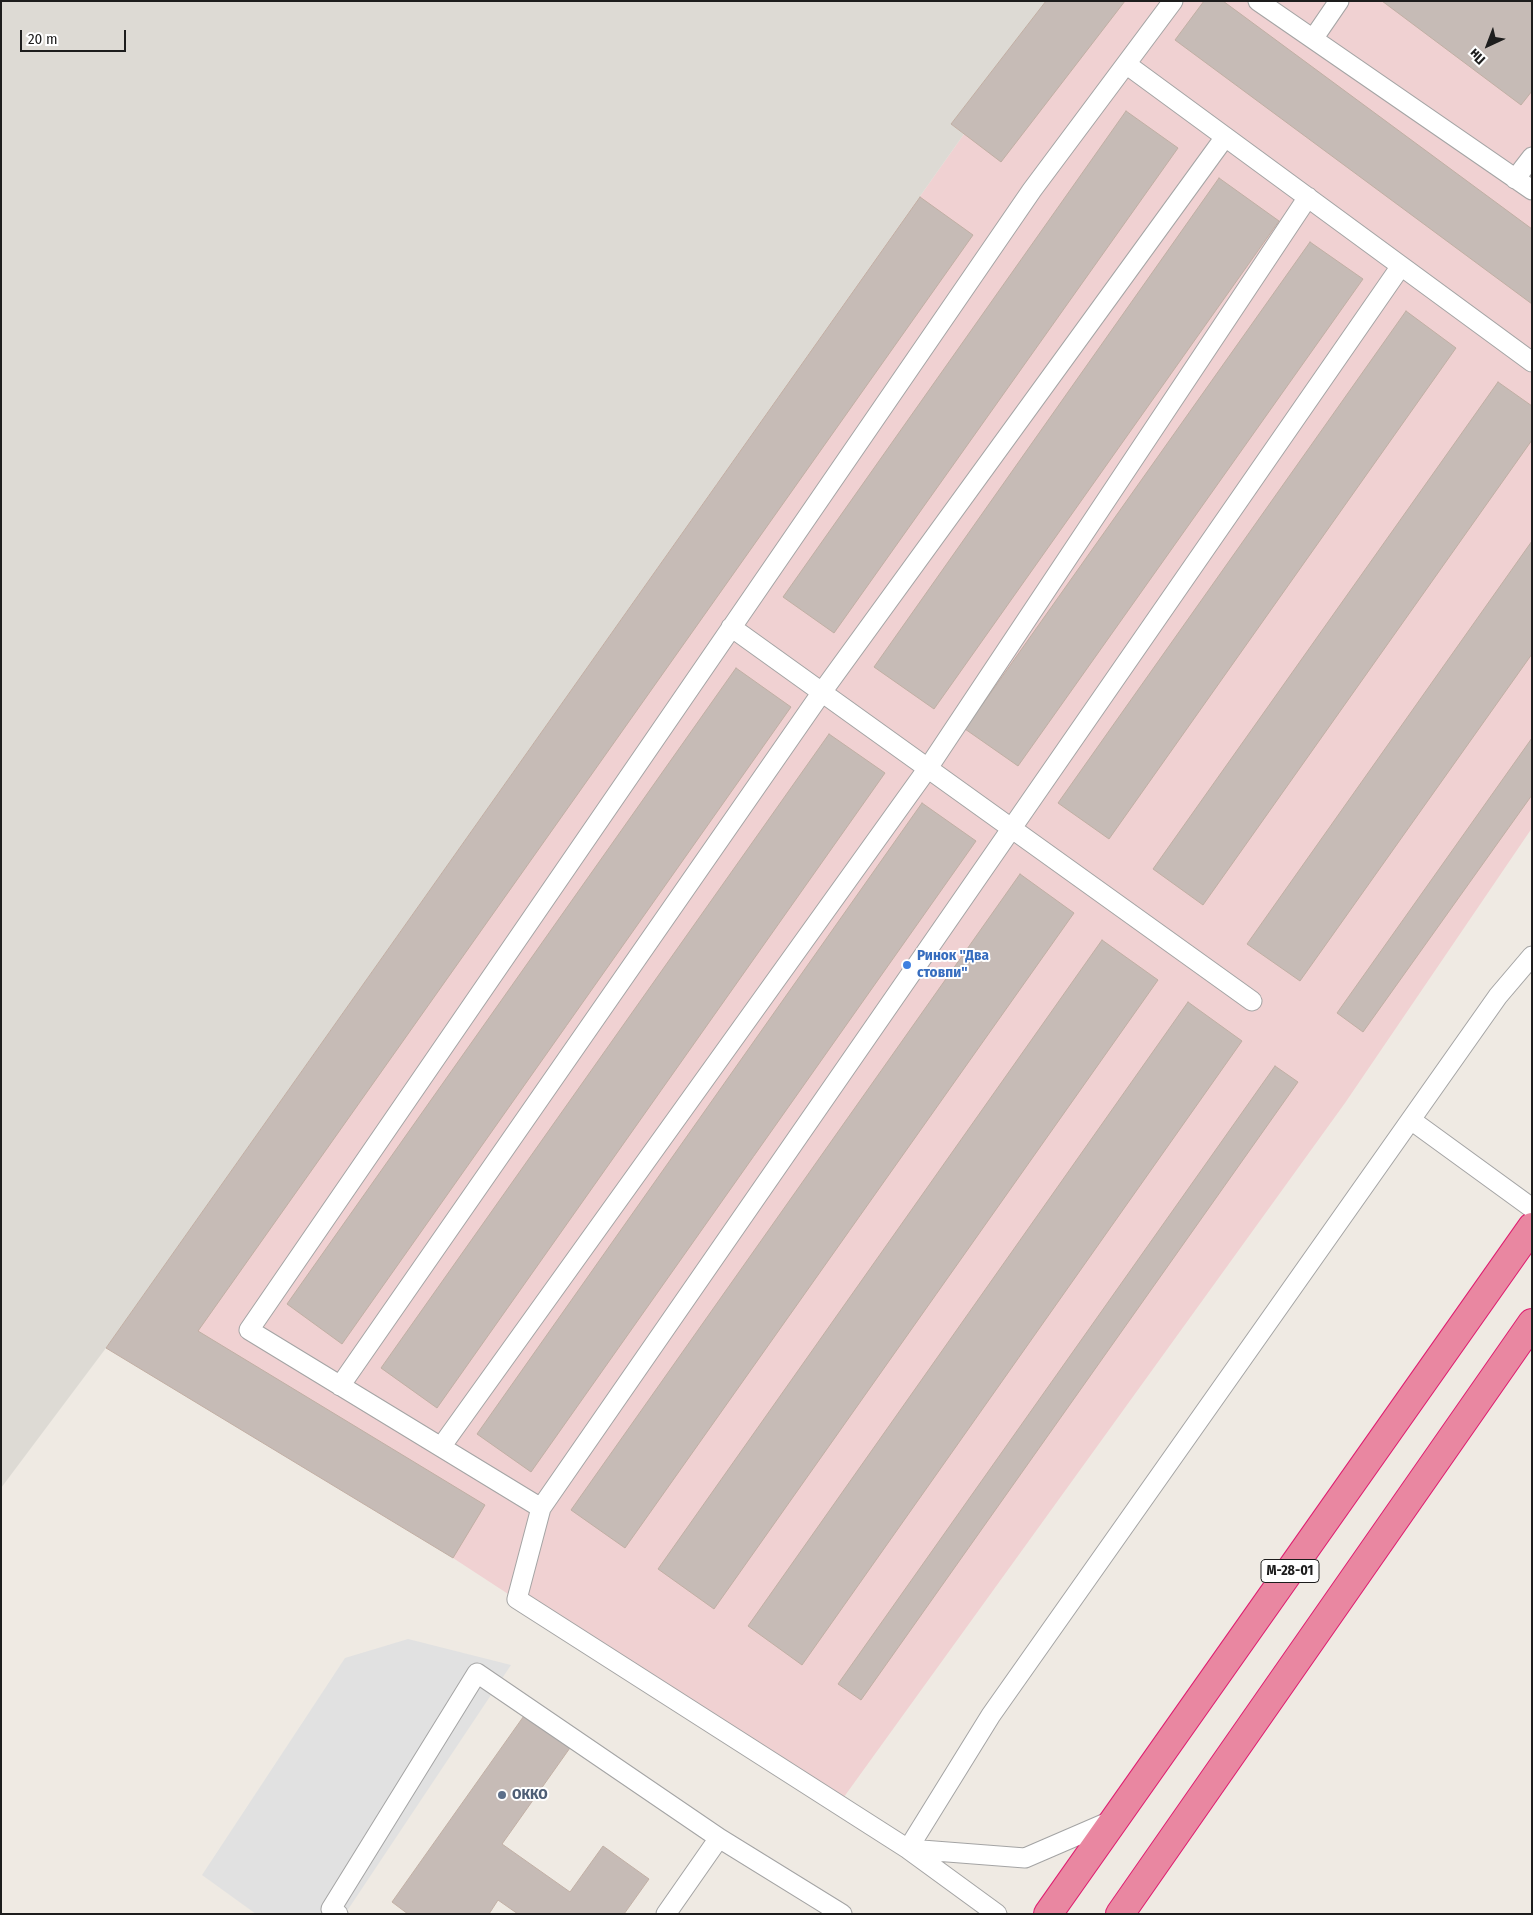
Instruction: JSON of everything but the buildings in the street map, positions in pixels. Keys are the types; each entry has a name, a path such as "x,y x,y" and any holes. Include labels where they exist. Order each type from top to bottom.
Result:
{"highway":[{"name":"М-28-01","path":"1048,1914 1532,1227"},
{"path":"1120,1914 1532,1323"}],"lane":[{"path":"542,1508 249,1330 1032,190 1173,1"},
{"path":"1258,1 1532,190"},
{"path":"1313,39 1339,1"},
{"path":"1126,64 1532,362"},
{"path":"340,1386 822,692 1225,137"},
{"path":"1515,179 1532,157"},
{"path":"441,1447 928,768 1308,198"},
{"path":"997,1914 908,1849 517,1599 542,1508 1401,266"},
{"path":"732,627 1252,1001"},
{"path":"908,1849 991,1715 1498,996 1532,956"},
{"path":"1411,1120 1532,1208"},
{"path":"338,1914 331,1909 477,1673 719,1838 842,1914"},
{"path":"908,1849 1025,1858 1115,1819"},
{"path":"666,1914 719,1838"}],"shaded area":[{"path":"1,1 1046,1 951,124 964,134 106,1348 1,1488"},
{"name":"Ринок \"Два стовпи\"","path":"1046,1 1532,1 1532,828 1345,1103 836,1808 453,1558 106,1348 964,134 951,124"},
{"path":"408,1639 511,1665 345,1914 256,1914 202,1875 345,1658"}],"place":[{"name":"Ринок \"Два стовпи\"","path":"907,965"},
{"name":"ОККО","path":"502,1795"}]}
